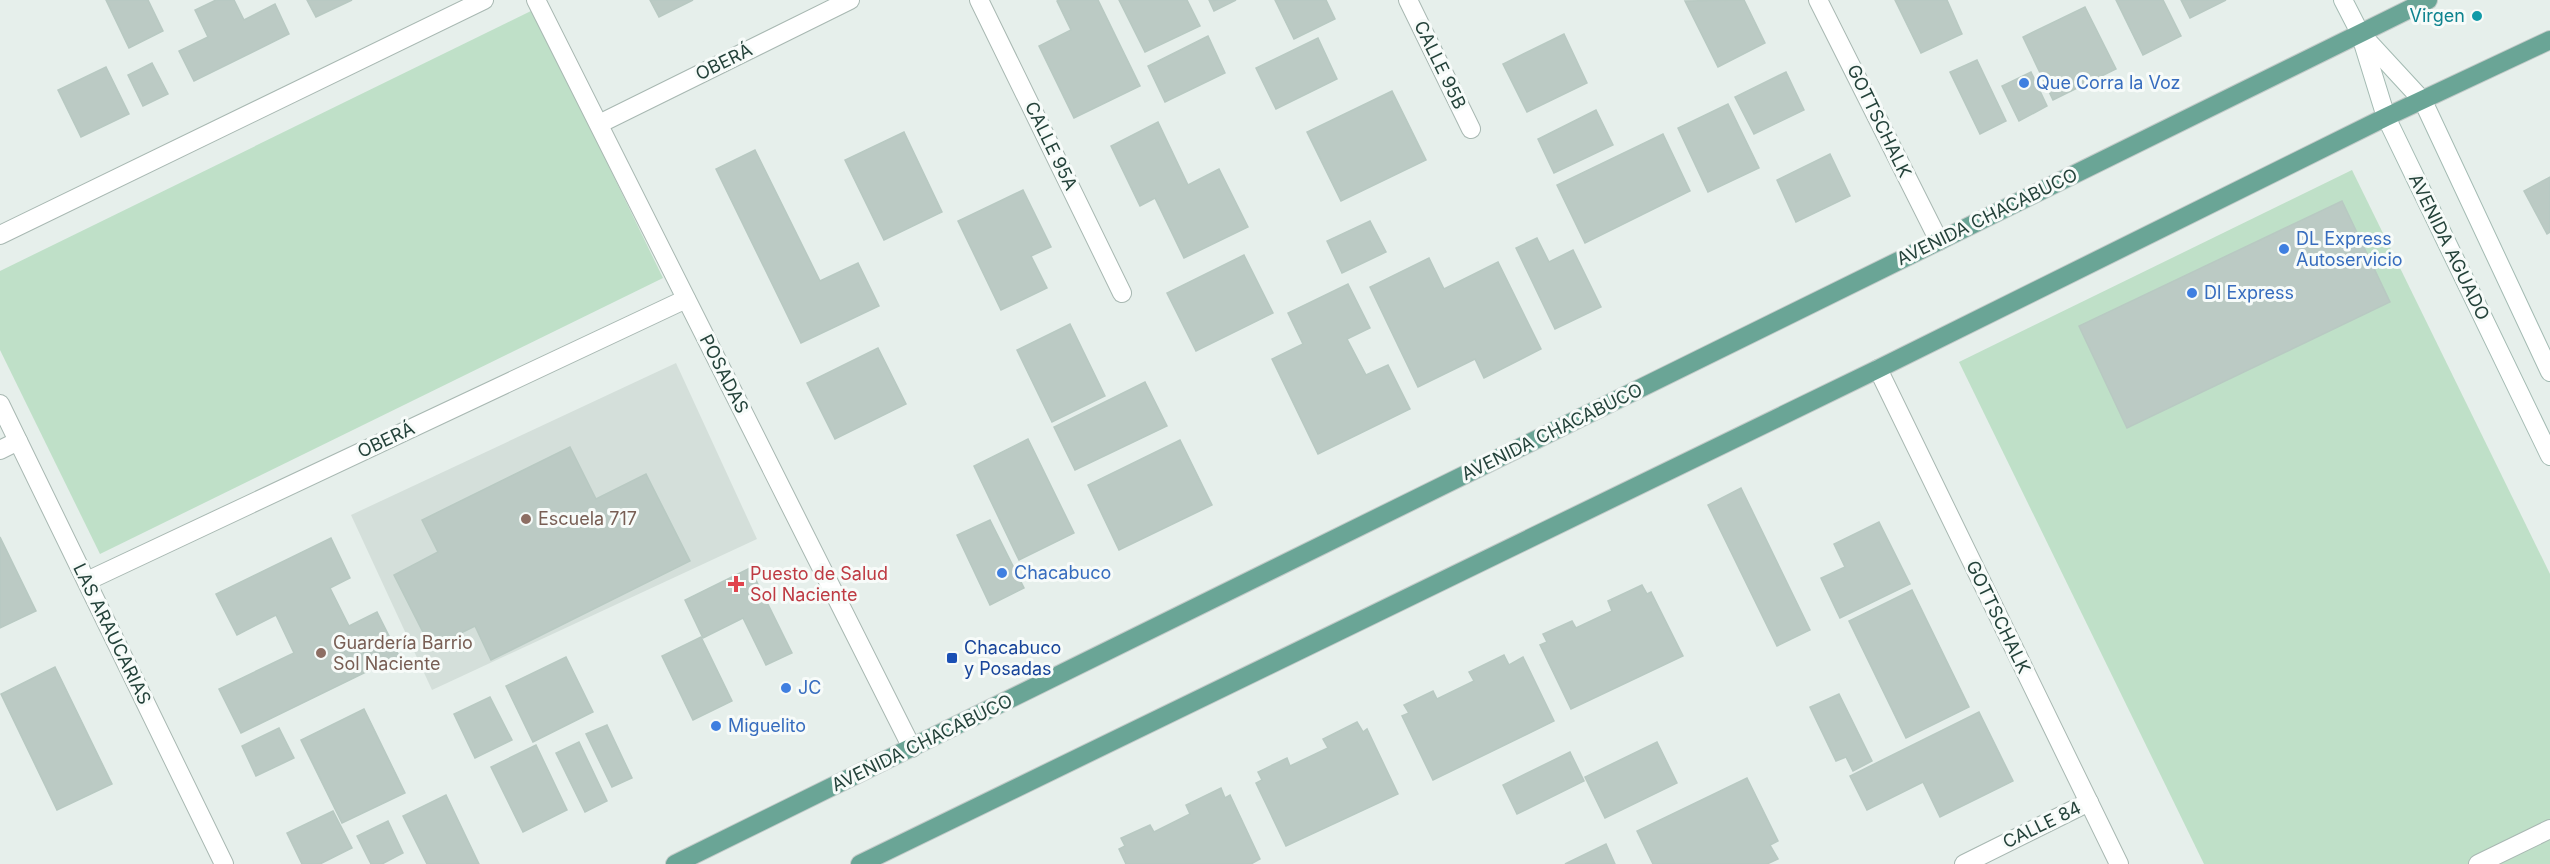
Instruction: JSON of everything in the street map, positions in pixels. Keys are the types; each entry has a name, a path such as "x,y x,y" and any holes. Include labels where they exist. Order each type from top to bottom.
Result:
{"main road":[{"name":"AVENIDA CHACABUCO","path":"675,864 2428,0"},
{"path":"860,864 1878,369 2386,117 2550,40"}],"street":[{"path":"0,235 484,0"},
{"name":"POSADAS","path":"536,0 912,748"},
{"name":"OBERÁ","path":"599,124 850,0"},
{"name":"CALLE 95A","path":"980,0 1122,293"},
{"name":"CALLE 95B","path":"1408,0 1471,129"},
{"name":"GOTTSCHALK","path":"1818,0 1939,241"},
{"name":"AVENIDA AGUADO","path":"2343,0 2360,33 2386,117 2550,456"},
{"name":"AVENIDA AGUADO","path":"2360,33 2423,101 2550,372"},
{"name":"OBERÁ","path":"87,581 686,299"},
{"name":"GOTTSCHALK","path":"1878,369 2119,864"},
{"name":"LAS ARAUCARIAS","path":"0,404 224,864"},
{"path":"0,450 18,441"},
{"name":"CALLE 84","path":"1964,864 2089,802"},
{"path":"2478,864 2550,829"}],"shaded area":[{"path":"676,363 757,539 432,690 351,515"}],"green space":[{"path":"533,10 663,278 100,554 0,350 0,271"},
{"path":"2352,170 2550,574 2550,864 2204,864 1959,362"}],"building":[{"path":"106,0 148,0 163,31 129,48"},
{"path":"216,0 234,0 244,20 275,4 289,34 194,81 179,51 208,37 195,10"},
{"path":"307,0 352,0 316,17"},
{"path":"650,0 693,0 659,17"},
{"path":"1098,0 1140,86 1074,118 1039,46 1071,30 1057,1"},
{"path":"1119,0 1187,0 1200,26 1145,52"},
{"path":"1209,0 1236,0 1214,11"},
{"path":"1275,0 1326,0 1335,19 1294,39"},
{"path":"1744,0 1765,43 1718,67 1685,1"},
{"path":"1895,0 1947,0 1962,34 1921,53"},
{"path":"2116,0 2163,0 2181,36 2143,55"},
{"path":"2181,0 2226,0 2190,18"},
{"path":"2085,7 2116,69 2053,100 2023,37"},
{"path":"1564,34 1587,83 1527,112 1503,64"},
{"path":"1208,36 1225,73 1165,102 1148,66"},
{"path":"1318,38 1337,79 1276,109 1256,68"},
{"path":"1977,60 2006,121 1980,134 1950,72"},
{"path":"152,63 168,94 143,106 128,75"},
{"path":"106,67 129,114 81,137 58,90"},
{"path":"1786,72 1804,110 1754,134 1735,97"},
{"path":"2031,72 2047,106 2019,121 2002,86"},
{"path":"1392,91 1426,160 1341,201 1307,132"},
{"path":"1728,104 1759,168 1708,192 1678,128"},
{"path":"1596,110 1613,145 1554,173 1538,139"},
{"path":"1158,122 1188,185 1219,169 1248,227 1184,258 1155,198 1140,206 1111,146"},
{"path":"904,132 942,212 884,240 845,160"},
{"path":"1663,134 1690,191 1585,243 1557,185"},
{"path":"755,150 820,281 858,263 879,306 801,343 716,169"},
{"path":"1830,154 1850,196 1796,222 1777,180"},
{"path":"2550,177 2550,232 2547,234 2524,191"},
{"path":"1023,190 1051,247 1031,256 1047,288 1001,310 958,221"},
{"path":"2342,201 2390,302 2127,428 2079,326"},
{"path":"1370,221 1386,252 1342,273 1327,241"},
{"path":"1537,238 1549,262 1573,250 1601,307 1555,329 1516,248"},
{"path":"1244,255 1273,313 1196,351 1167,293"},
{"path":"1429,258 1444,289 1498,262 1541,349 1484,378 1475,359 1418,387 1370,287"},
{"path":"1348,284 1370,328 1347,339 1366,375 1388,365 1410,409 1318,454 1272,359 1303,344 1288,313"},
{"path":"1070,324 1105,396 1052,422 1017,350"},
{"path":"878,348 906,404 835,439 807,383"},
{"path":"1145,382 1167,426 1075,470 1054,427"},
{"path":"1028,439 1074,533 1019,560 974,466"},
{"path":"1180,440 1212,505 1119,550 1088,485"},
{"path":"570,447 596,499 646,474 690,561 491,660 475,626 431,648 394,575 438,552 422,520"},
{"path":"1741,488 1810,630 1777,646 1708,505"},
{"path":"990,520 1024,588 990,605 957,535"},
{"path":"1879,522 1910,584 1840,618 1821,578 1845,567 1834,544"},
{"path":"0,537 36,611 0,628"},
{"path":"331,538 350,578 330,588 349,626 377,612 399,656 241,733 219,689 294,653 276,615 237,635 216,594"},
{"path":"750,568 792,653 766,665 743,618 703,638 685,600"},
{"path":"1642,585 1647,594 1651,592 1683,656 1571,709 1540,645 1547,642 1543,634 1572,621 1576,628 1612,611 1608,601"},
{"path":"1912,590 1969,707 1906,738 1849,621"},
{"path":"701,637 732,701 693,720 662,656"},
{"path":"1504,655 1509,665 1523,657 1554,721 1433,780 1402,716 1409,713 1404,705 1433,691 1437,699 1474,681 1469,672"},
{"path":"566,657 593,712 533,742 506,686"},
{"path":"55,667 112,784 57,810 1,694"},
{"path":"1839,694 1872,761 1853,771 1846,757 1836,761 1810,707"},
{"path":"490,697 512,740 475,758 454,714"},
{"path":"364,709 405,793 342,823 301,740"},
{"path":"1979,712 2013,781 1940,817 1923,782 1867,810 1850,776"},
{"path":"1357,722 1363,732 1367,729 1398,794 1286,846 1256,783 1262,780 1258,772 1287,758 1290,766 1328,748 1323,739"},
{"path":"607,725 632,778 612,787 586,734"},
{"path":"279,728 294,758 256,776 242,746"},
{"path":"579,742 607,801 585,812 556,753"},
{"path":"1657,742 1677,783 1605,818 1585,777"},
{"path":"536,745 567,810 523,832 491,767"},
{"path":"1570,752 1584,781 1517,814 1503,785"},
{"path":"1747,778 1778,841 1770,845 1778,859 1767,864 1653,864 1637,831"},
{"path":"1221,788 1225,798 1230,795 1260,859 1251,864 1126,864 1119,849 1125,846 1121,838 1150,825 1154,832 1190,814 1186,805"},
{"path":"446,795 479,864 427,864 403,816"},
{"path":"333,811 352,848 320,864 302,864 287,833"},
{"path":"388,821 403,853 382,864 371,864 357,836"},
{"path":"1606,844 1615,864 1565,864"}],"place":[{"name":"Virgen","path":"2477,16"},
{"name":"Que Corra la Voz","path":"2024,83"},
{"name":"DL Express Autoservicio","path":"2284,249"},
{"name":"Dl Express","path":"2192,293"},
{"name":"Escuela 717","path":"526,519"},
{"name":"Chacabuco","path":"1002,573"},
{"name":"Puesto de Salud Sol Naciente","path":"736,584"},
{"name":"Guardería Barrio Sol Naciente","path":"321,653"},
{"name":"Chacabuco y Posadas","path":"952,658"},
{"name":"JC","path":"786,688"},
{"name":"Miguelito","path":"716,726"}]}
